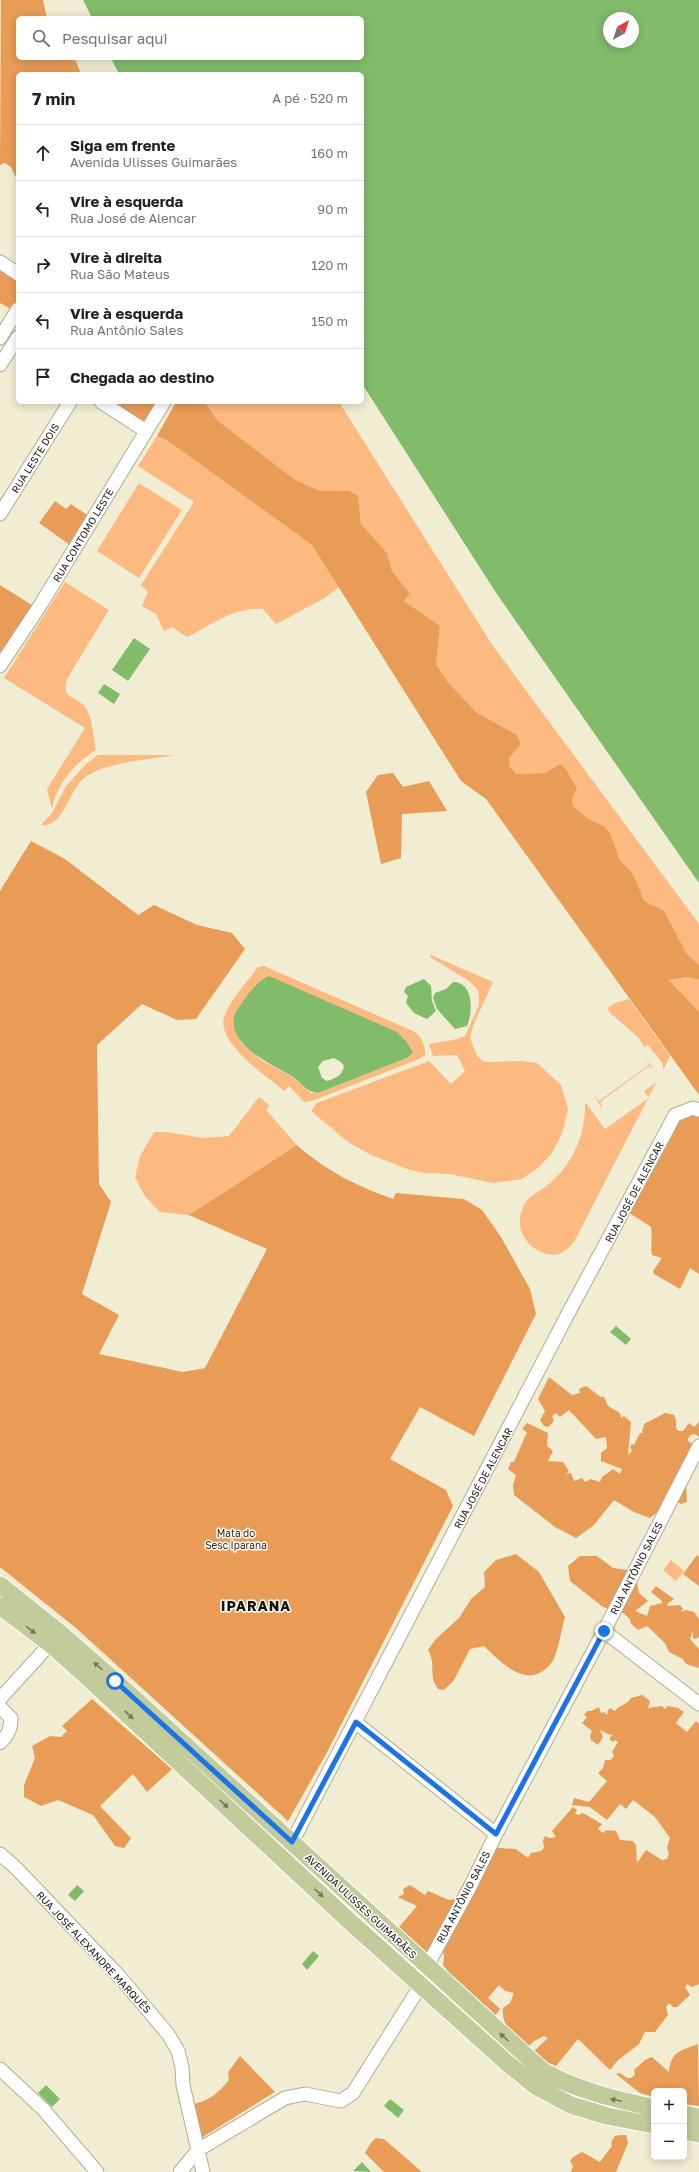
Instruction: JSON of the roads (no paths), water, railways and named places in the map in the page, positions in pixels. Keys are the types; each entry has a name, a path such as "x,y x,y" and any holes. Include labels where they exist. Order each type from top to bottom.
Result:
{"main road":[{"name":"AVENIDA ULISSES GUIMARÃES","path":"0,1584 98,1666 543,2071 560,2081 596,2095 651,2107"},
{"name":"AVENIDA ULISSES GUIMARÃES","path":"0,1606 50,1644 115,1702 347,1919 507,2063 537,2087 571,2105 607,2116 651,2124"},
{"path":"347,1919 360,1905"},
{"path":"687,2115 699,2117"},
{"path":"687,2132 699,2134"}],"street":[{"path":"0,262 16,273"},
{"path":"0,338 16,312"},
{"path":"0,365 12,345"},
{"name":"RUA LESTE DOIS","path":"0,514 69,404"},
{"path":"104,404 146,431"},
{"name":"RUA CONTOMO LESTE","path":"0,666 41,604 163,404"},
{"name":"RUA JOSÉ DE ALENCAR","path":"292,1842 356,1722 570,1308 675,1115 693,1108 699,1110"},
{"name":"RUA ANTÔNIO SALES","path":"427,1966 604,1631 699,1446"},
{"path":"604,1631 699,1704"},
{"path":"0,1699 50,1644"},
{"path":"0,1707 11,1718 11,1727 8,1735 0,1743"},
{"path":"356,1722 496,1834"},
{"name":"RUA JOSÉ ALEXANDRE MARQUÊS","path":"0,1854 16,1868 119,1976 168,2034 179,2056 183,2085 203,2172"},
{"path":"180,2172 198,2150 292,2096 312,2095 337,2102 345,2099 353,2093 421,1985"},
{"path":"0,2069 43,2109 97,2172"}],"district":[{"name":"IPARANA","path":"256,1605"}],"park label":[{"name":"Mata do Sesc Iparana","path":"236,1538"}]}
